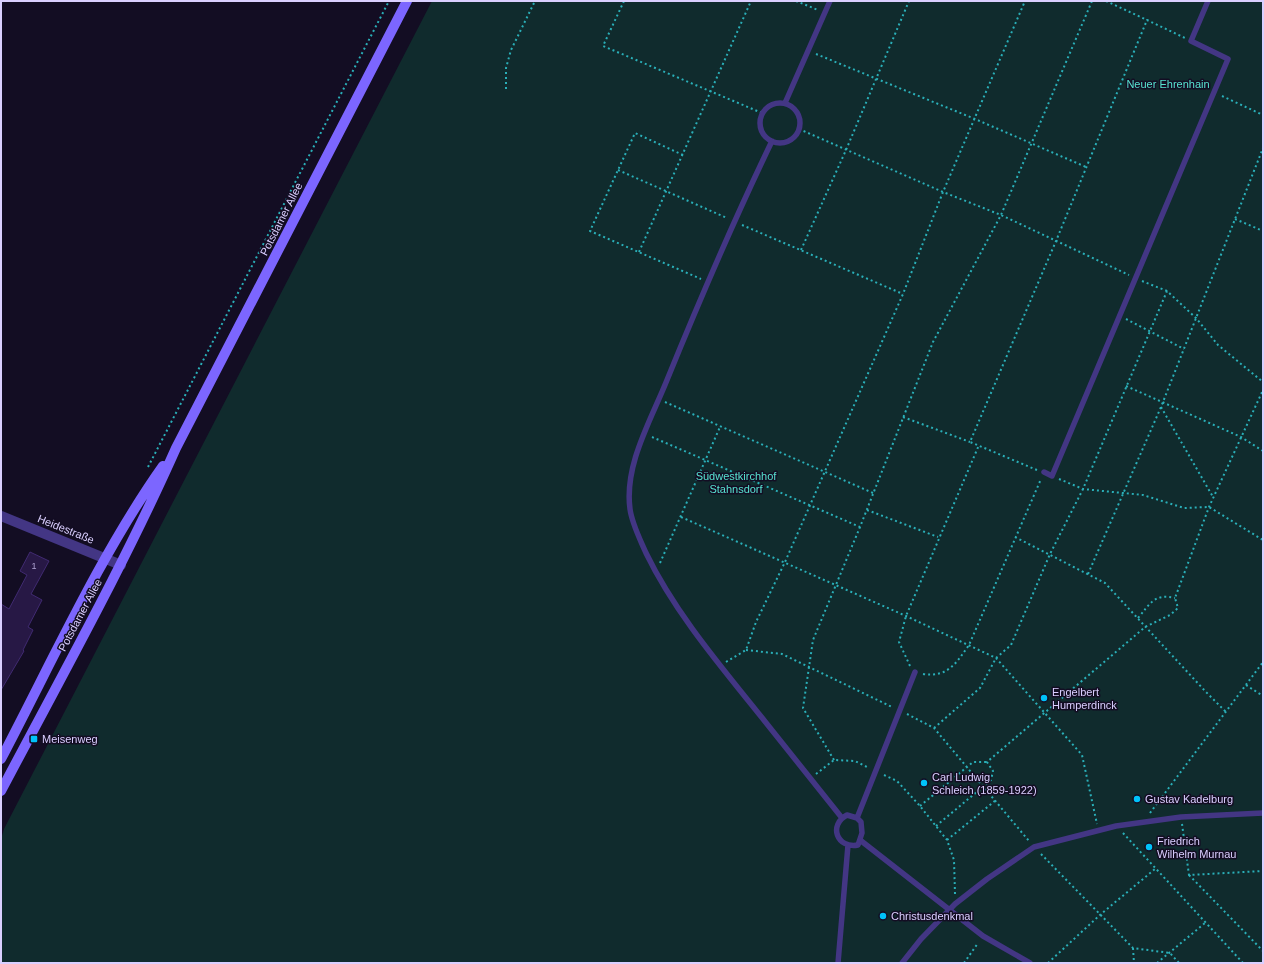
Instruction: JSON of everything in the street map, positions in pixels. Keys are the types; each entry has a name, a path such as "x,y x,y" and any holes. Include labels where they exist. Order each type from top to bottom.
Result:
{"street":[{"name":"Potsdamer Allee","path":"1,790 121,565 176,448 407,1"},
{"name":"Potsdamer Allee","path":"1,759 106,558 138,502 176,448"},
{"name":"Heidestraße","path":"1,516 121,565"}],"lane":[{"path":"785,103 830,1"},
{"path":"1044,472 1052,476 1228,59 1191,41 1208,1"},
{"path":"785,103 796,110 799,116 799,129 791,140 778,143 772,142 766,138 760,126 762,113 772,104 785,103"},
{"path":"772,142 707,281 633,465 630,488 630,510 638,536 656,573 720,666 842,818"},
{"path":"857,818 915,672"},
{"path":"902,963 921,939 955,904 987,879 1034,847 1098,829 1143,822 1181,817 1263,814"},
{"path":"846,815 857,818 862,822 862,833 858,845 848,845 840,840 836,832 836,827 842,818 846,815"},
{"path":"860,840 983,936 1030,963"},
{"path":"838,963 848,845"}],"path":[{"path":"145,472 389,1"},
{"path":"506,89 506,68 511,50 535,1"},
{"path":"624,1 603,46 762,113"},
{"path":"639,252 752,1"},
{"path":"796,1 824,13"},
{"path":"801,250 846,150 909,1"},
{"path":"746,650 756,622 826,472 903,294 943,192 1025,1"},
{"path":"834,760 803,708 812,640 867,510 933,342 1001,215 1092,1"},
{"path":"1106,1 1191,41"},
{"path":"970,442 1056,241 1146,20"},
{"path":"808,51 1031,142 1086,167"},
{"path":"1213,93 1263,115"},
{"path":"799,129 943,192 1001,215 1167,291 1196,318 1218,345 1263,382"},
{"path":"683,155 635,133 590,232 707,281"},
{"path":"1088,574 1161,407 1263,148"},
{"path":"618,170 903,294"},
{"path":"1235,219 1263,231"},
{"path":"934,728 980,688 996,658 1011,645 1050,554 1083,489 1167,291"},
{"path":"1119,316 1150,330 1184,349"},
{"path":"1126,386 1241,437 1263,451"},
{"path":"920,806 973,762 987,762 1145,627 1170,615 1178,608 1175,598 1209,507 1263,390"},
{"path":"660,399 720,427 873,493"},
{"path":"1161,407 1214,498"},
{"path":"903,417 978,445 1044,472 969,645 952,668 941,673 929,675 915,672 904,656 899,642 906,616 978,445"},
{"path":"656,573 720,427"},
{"path":"645,434 860,527"},
{"path":"1052,476 1083,489 1143,495 1184,508 1209,507 1263,540"},
{"path":"867,510 938,537"},
{"path":"681,517 836,584 996,658 1082,755 1098,829"},
{"path":"1015,537 1105,583 1226,712"},
{"path":"1138,618 1155,599 1163,596 1175,598"},
{"path":"720,666 746,650 782,654 934,728 1034,847 1133,948 1170,953 1179,963"},
{"path":"1143,822 1263,662"},
{"path":"1246,684 1263,696"},
{"path":"810,778 834,760 855,760 897,781 920,806 947,840 954,860 955,904"},
{"path":"936,826 991,780 993,770 987,762"},
{"path":"947,840 996,800"},
{"path":"1181,817 1189,874 1263,951"},
{"path":"1116,826 1243,963"},
{"path":"1048,963 1101,914 1155,869"},
{"path":"1189,874 1263,871"},
{"path":"1157,963 1205,923"},
{"path":"964,963 983,936"},
{"path":"1133,948 1134,963"}],"green space":[{"name":"Südwestkirchhof Stahnsdorf","path":"432,1 1263,1 1263,963 1,963 1,839 4,829"}],"building":[{"path":"30,552 49,561 31,594 42,600 28,627 33,630 23,650 24,651 1,690 1,604 9,609 27,575 20,571"}],"place":[{"name":"Engelbert Humperdinck","path":"1044,698"},
{"name":"Meisenweg","path":"34,739"},
{"name":"Carl Ludwig Schleich (1859-1922)","path":"924,783"},
{"name":"Gustav Kadelburg","path":"1137,799"},
{"name":"Friedrich Wilhelm Murnau","path":"1149,847"},
{"name":"Christusdenkmal","path":"883,916"}],"park label":[{"name":"Neuer Ehrenhain","path":"1168,84"}]}
